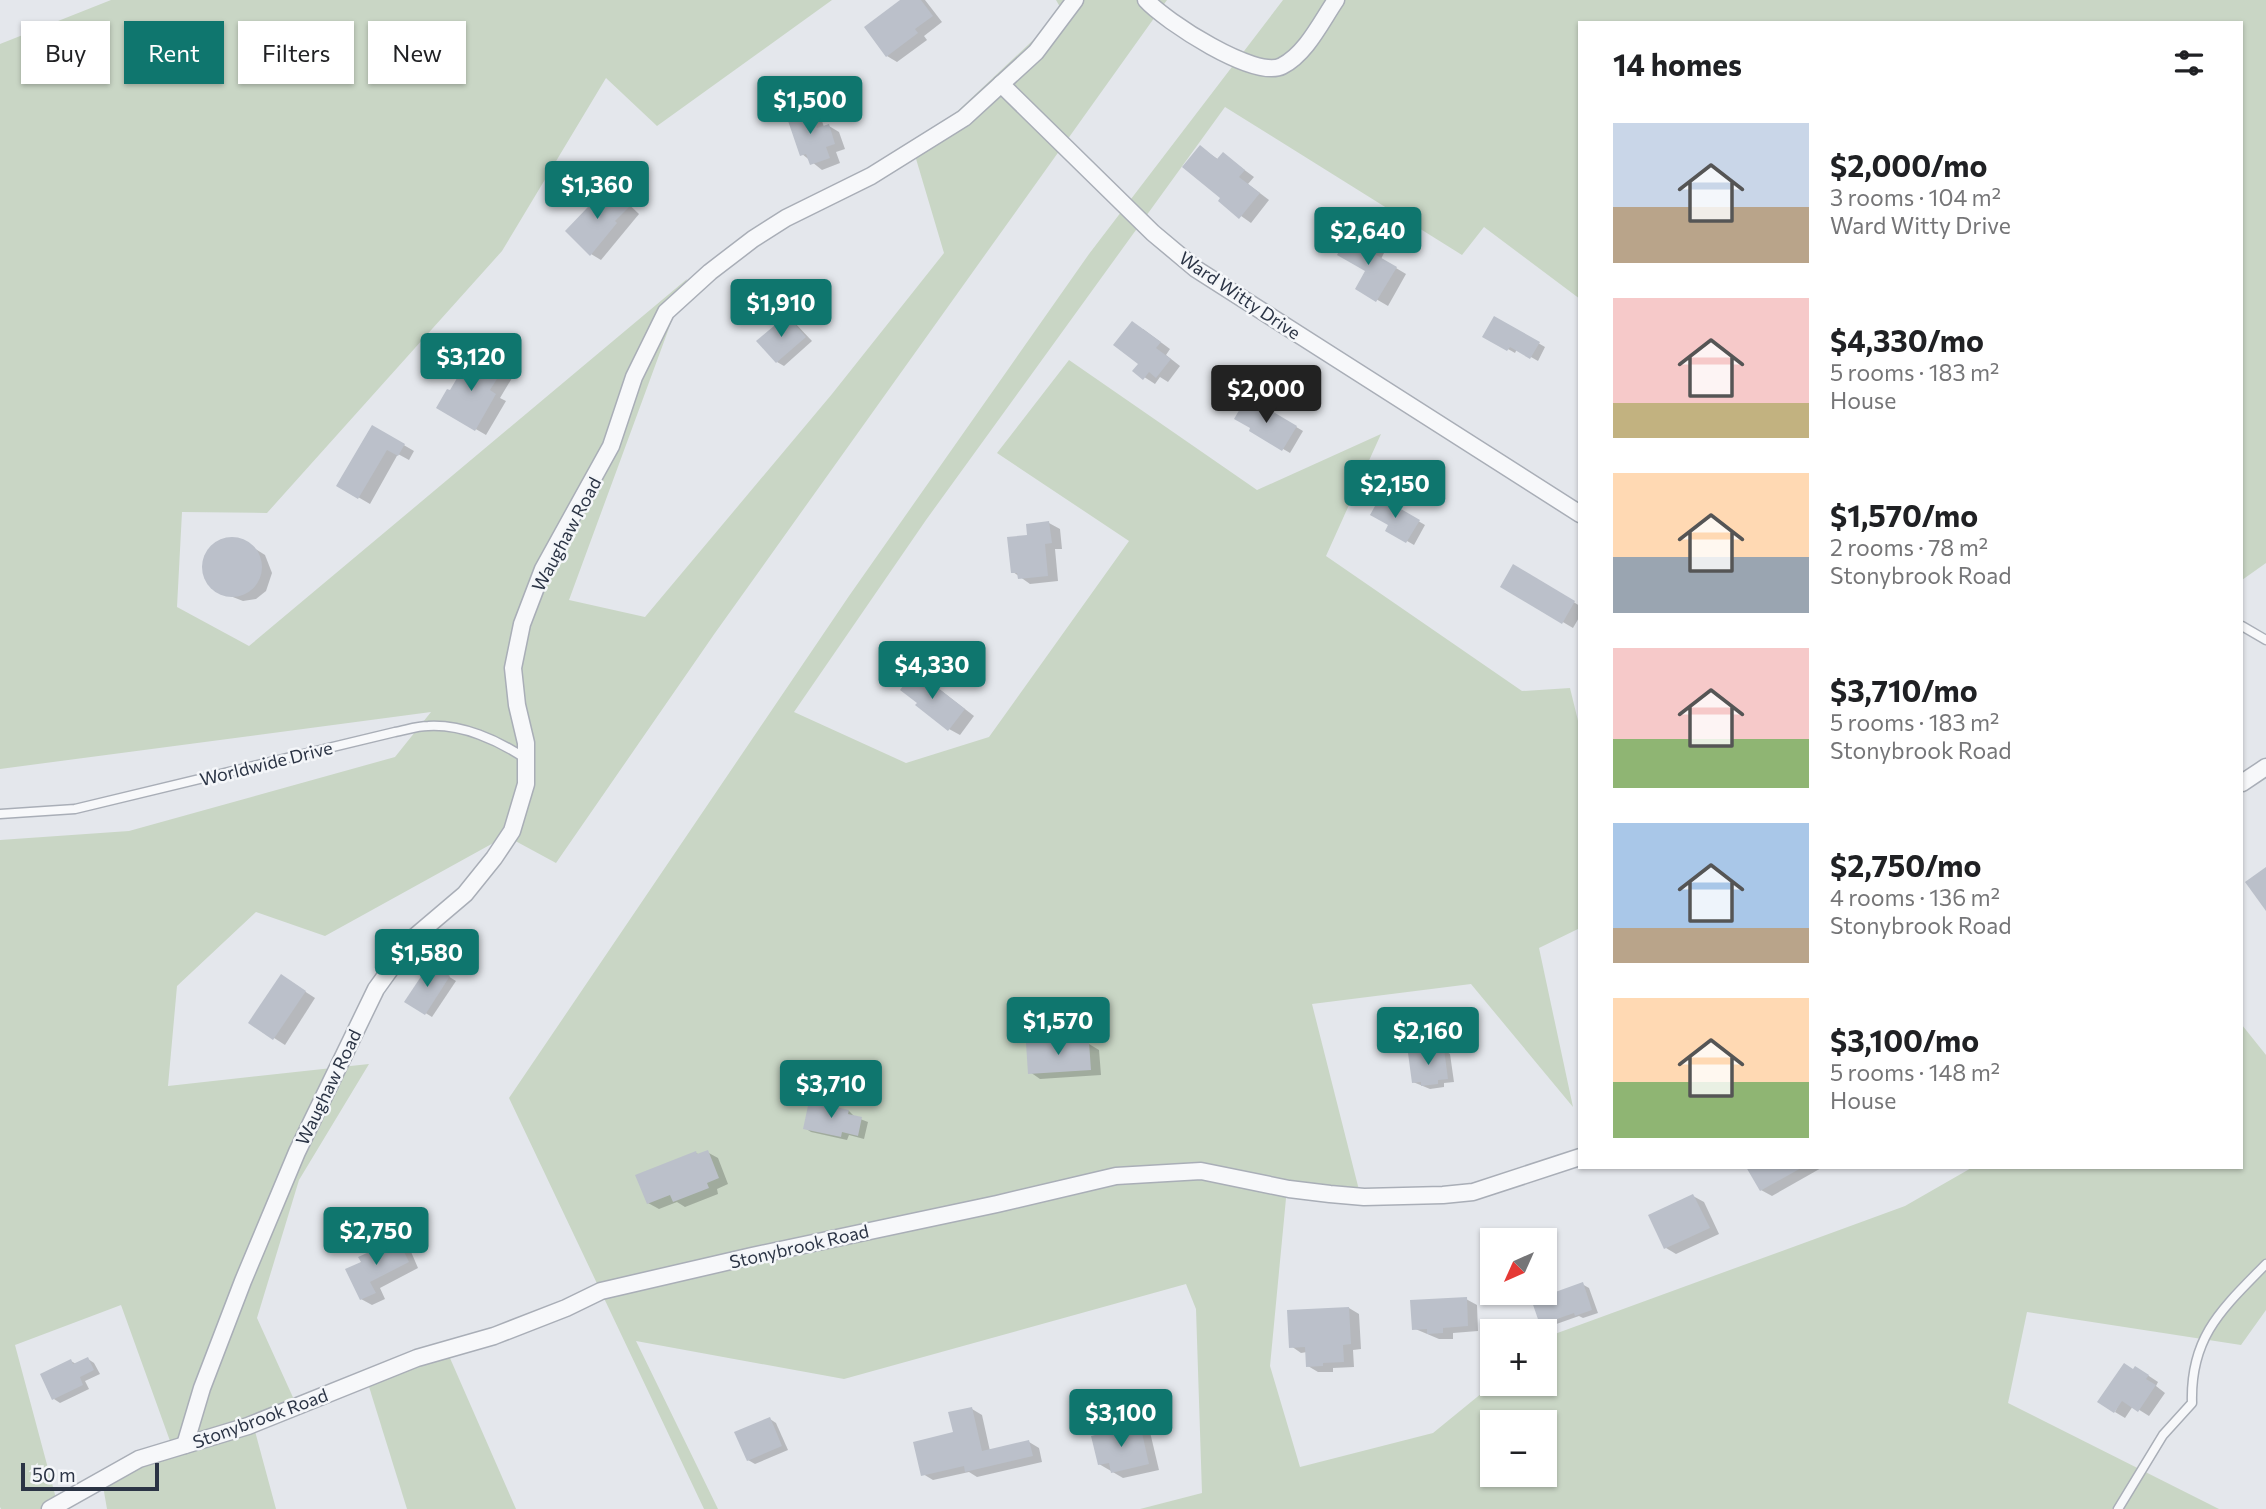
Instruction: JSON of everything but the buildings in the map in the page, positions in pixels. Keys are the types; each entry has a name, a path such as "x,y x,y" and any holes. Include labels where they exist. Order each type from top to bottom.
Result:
{"street":[{"name":"Waughaw Road","path":"185,1445 202,1388 297,1152 376,989 412,939 465,894 495,858 512,831 526,784 526,743 517,705 513,668 522,624 543,569 611,446 634,377 666,312 710,272 753,239 786,218 871,176 964,118 1036,52 1075,0"},
{"path":"1146,0 1172,23 1201,41 1262,69 1283,66 1300,52 1336,0"},
{"name":"Ward Witty Drive","path":"1001,84 1144,224 1196,269 1578,513"},
{"path":"2243,782 2266,767"},
{"name":"Stonybrook Road","path":"50,1509 139,1459 248,1426 418,1358 495,1336 601,1291 1115,1177 1201,1171 1289,1189 1330,1194 1377,1197 1443,1195 1474,1192 1578,1158"}],"lane":[{"path":"2243,627 2266,640"},
{"name":"Worldwide Drive","path":"0,814 75,809 428,726 453,728 487,737 526,759"},
{"path":"2118,1509 2163,1436 2192,1404 2200,1345 2209,1326 2227,1303 2266,1264"}],"green space":[{"path":"111,0 832,0 657,126 606,78 502,251 267,513 182,512 177,607 249,646 687,279 569,600 645,617 832,394 944,253 914,152 1063,12 1056,0 1167,0 715,633 556,863 506,836 325,936 256,912 177,986 168,1086 369,1064 299,1180 257,1318 296,1404 252,1420 276,1509 107,1509 103,1486 174,1452 121,1305 15,1345 57,1502 47,1509 0,1507 0,840 129,831 395,757 431,712 0,769 0,44 21,36 21,84 110,84 110,21 58,21"},
{"path":"1283,0 2266,0 2266,563 2243,579 2243,21 1578,21 1578,298 1484,227 1462,255 1225,107 926,520 794,712 906,763 989,737 1129,541 997,453 1069,360 1257,490 1381,434 1326,556 1522,691 1570,688 1578,721 1578,929 1539,948 1573,1107 1471,984 1312,1004 1360,1194 1287,1188 1270,1366 1300,1467 1433,1433 1480,1395 1557,1396 1557,1333 1905,1206 1970,1169 2243,1169 2243,1026 2266,1055 2266,1310 2241,1345 2027,1312 2008,1403 2219,1509 1140,1509 1202,1493 1196,1309 1186,1284 844,1379 636,1341 718,1509 704,1509 509,1098 849,596 1089,254"},
{"path":"446,1349 516,1509 407,1509 366,1377"}]}
